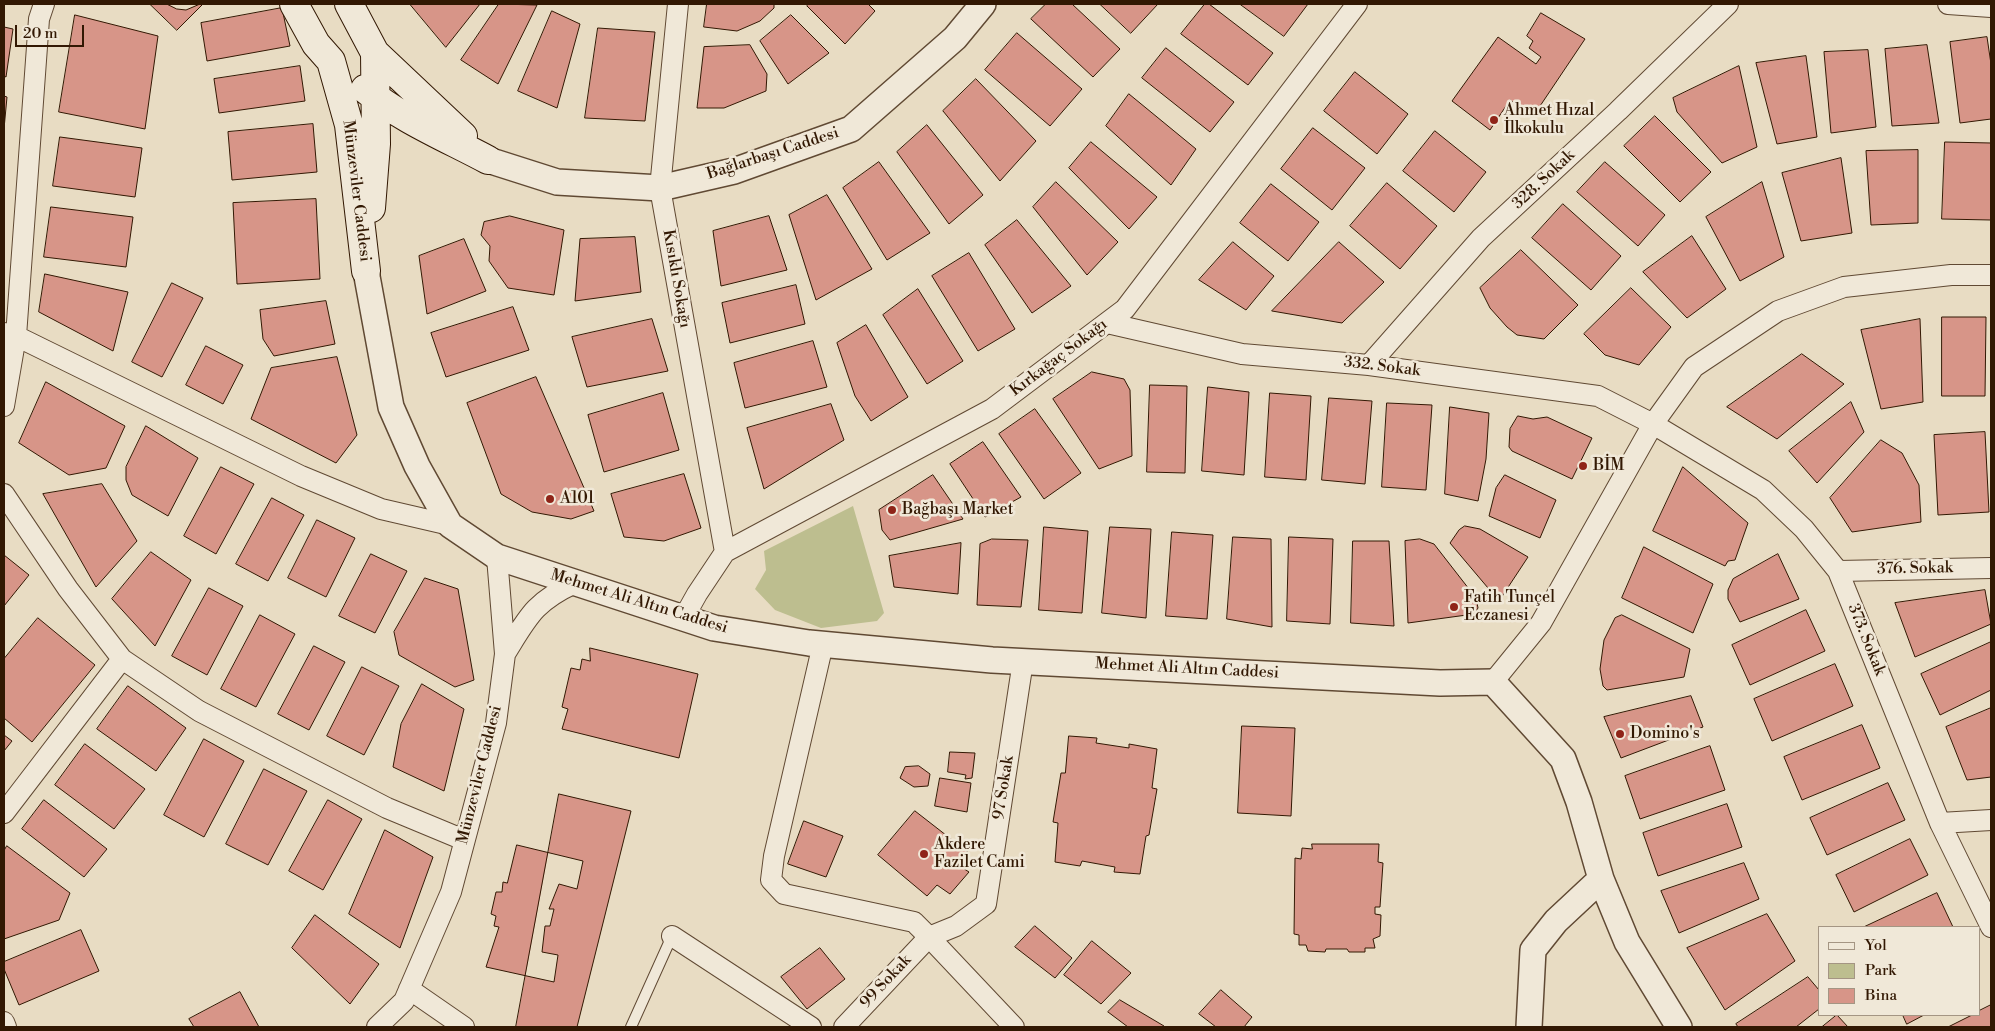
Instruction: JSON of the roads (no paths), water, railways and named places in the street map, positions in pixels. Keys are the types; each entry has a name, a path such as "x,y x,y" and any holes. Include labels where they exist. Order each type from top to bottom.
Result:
{"main road":[{"name":"Münzeviler Caddesi","path":"294,4 316,44 331,61 349,125 366,271"},
{"name":"Münzeviler Caddesi","path":"349,4 375,53 376,144 366,271"},
{"path":"331,61 375,53"},
{"name":"Bağlarbaşı Caddesi","path":"375,53 488,160"},
{"name":"Bağlarbaşı Caddesi","path":"331,61 376,98 427,128 488,160"},
{"path":"376,144 393,130 427,128"}],"street":[{"path":"4,406 39,19 44,4"},
{"name":"Kısıklı Sokağı","path":"678,4 660,188 725,552"},
{"name":"Bağlarbaşı Caddesi","path":"488,160 557,182 660,188 734,171 851,128 955,38 983,4"},
{"name":"Kırkağaç Sokağı","path":"683,619 725,552 992,409 1125,309 1357,4"},
{"name":"328. Sokak","path":"1369,365 1481,238 1618,112 1728,4"},
{"path":"1948,4 1991,7"},
{"name":"Münzeviler Caddesi","path":"366,271 391,407 417,466 450,525 496,557 505,654 496,723 451,892 404,1001 377,1027"},
{"path":"1679,1027 1627,942 1600,879 1579,802 1563,759 1494,682 1541,623 1653,424 1694,367 1778,311 1844,287 1952,275 1991,275"},
{"name":"332. Sokak","path":"1106,323 1242,354 1369,365 1598,396 1653,424"},
{"path":"10,335 301,476 381,509 450,525"},
{"name":"373. Sokak","path":"1653,424 1763,490 1804,529 1838,571 1940,823 1991,927"},
{"path":"4,494 68,589 122,660 199,711 387,808 464,840"},
{"name":"Mehmet Ali Altın Caddesi","path":"496,557 714,628 823,644 1023,661 1440,683 1494,682"},
{"name":"376. Sokak","path":"1838,571 1991,568"},
{"path":"505,654 529,614 550,594 575,583"},
{"path":"823,644 774,856 771,880 784,894 914,922 1014,1027"},
{"path":"4,813 122,660"},
{"name":"97 Sokak","path":"929,937 956,926 986,904 1023,661"},
{"path":"1940,823 1991,820"},
{"path":"1529,1027 1533,950 1556,921 1600,879"},
{"path":"672,936 811,1027"},
{"name":"99 Sokak","path":"844,1027 929,937"},
{"path":"409,989 464,1027"},
{"path":"4,1022 6,1027"}],"lane":[{"path":"631,1027 672,936"}],"place":[{"name":"Ahmet Hızal İlkokulu","path":"1494,120"},
{"name":"BİM","path":"1583,466"},
{"name":"A101","path":"550,499"},
{"name":"Bağbaşı Market","path":"892,510"},
{"name":"Fatih Tunçel Eczanesi","path":"1454,607"},
{"name":"Domino's","path":"1620,734"},
{"name":"Akdere Fazilet Cami","path":"924,854"}]}
